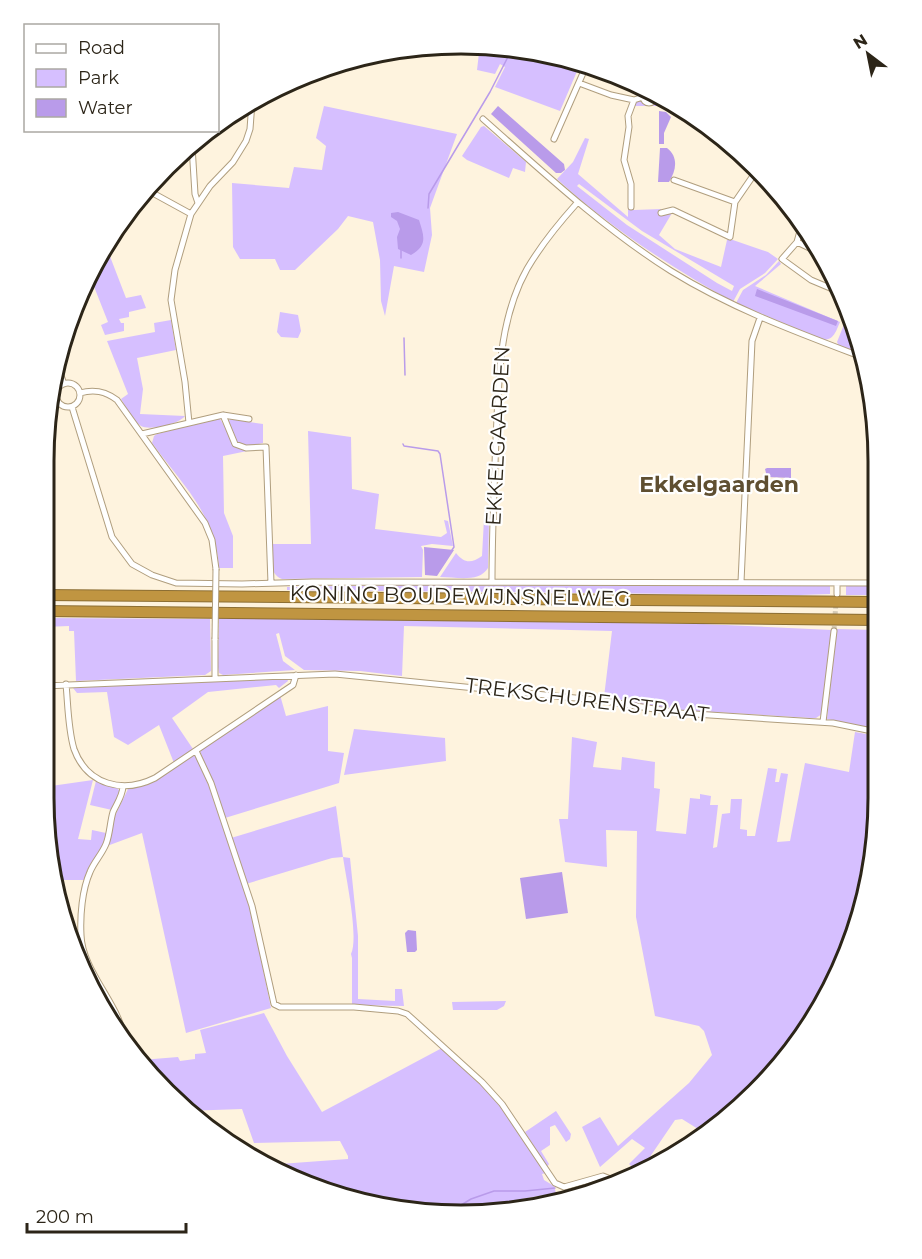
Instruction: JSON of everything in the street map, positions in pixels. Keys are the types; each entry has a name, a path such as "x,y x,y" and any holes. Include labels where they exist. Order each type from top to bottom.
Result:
{"highway":[{"name":"KONING BOUDEWIJNSNELWEG","path":"54,595 868,602"},
{"name":"KONING BOUDEWIJNSNELWEG","path":"54,610 868,620"}],"street":[{"path":"554,139 583,73"},
{"path":"579,83 611,95 634,100 643,97"},
{"path":"631,207 631,184 624,160 629,127 628,116 634,100"},
{"path":"189,423 185,382 171,300 175,270 191,214 210,186 233,162 246,141 251,113"},
{"path":"483,119 577,202 673,272 760,318 853,354"},
{"path":"193,155 195,194 198,202"},
{"path":"661,213 673,210 730,237 735,202 752,177"},
{"path":"674,180 735,202"},
{"path":"154,194 191,214"},
{"name":"EKKELGAARDEN","path":"492,582 499,376 506,325 527,270 577,202"},
{"path":"799,235 797,242 782,260 811,280 829,288"},
{"path":"797,242 806,246"},
{"path":"741,582 752,341 760,318"},
{"path":"63,380 64,384"},
{"path":"64,384 74,385 80,393"},
{"path":"61,387 64,384"},
{"path":"80,393 90,390 108,393 117,400 205,523 212,540 216,569 215,678"},
{"path":"58,402 62,406 72,407 77,404 80,393"},
{"path":"72,407 112,537 132,564 152,575 176,583 868,583"},
{"path":"223,415 235,444 246,448 266,447 271,584"},
{"path":"142,434 223,415 249,419"},
{"path":"837,583 837,594"},
{"path":"823,722 834,631"},
{"name":"TREKSCHURENSTRAAT","path":"54,685 335,674 605,701 679,713 823,722 868,730"},
{"path":"66,684 73,741 77,754 85,767 95,776 107,783 123,787 136,786 155,778 293,685 296,675"},
{"path":"196,751 211,783 252,906 274,1004 280,1006 354,1006 404,1012 482,1082 502,1104 555,1183 564,1187 603,1176 607,1178"},
{"path":"83,949 81,935 83,908 89,875 106,843 114,812 123,795 123,787"}],"green space":[{"path":"479,55 514,57 577,71 560,111 495,87 505,67 500,64 495,74 477,70"},
{"path":"638,100 648,105 654,103 659,106 633,106"},
{"path":"324,106 457,134 430,208 432,235 424,272 394,266 385,316 381,301 380,260 373,222 348,216 338,229 295,270 280,270 275,259 240,259 233,247 232,183 289,188 294,167 322,170 326,146 316,138"},
{"path":"484,126 526,162 525,172 513,168 509,178 462,156 481,127"},
{"path":"585,138 589,139 578,174 628,217 628,208 633,207 634,210 661,209 663,214 672,213 659,235 675,249 721,267 727,240 730,239 768,252 778,259 765,273 740,289 733,302 642,246 577,197 557,179 573,162","holes":["579,184 642,231 734,286 732,291 627,225 577,186"]},
{"path":"110,256 126,298 141,295 146,308 129,312 129,317 119,319 121,323 124,323 124,331 105,335 101,325 108,322 94,286"},
{"path":"779,261 781,264 755,286 840,322 830,338 823,340 736,303 743,290 766,275"},
{"path":"280,312 298,315 301,331 298,338 281,337 277,332"},
{"path":"171,320 176,350 137,358 143,389 140,414 185,416 171,424 157,427 141,426 135,421 121,399 128,394 107,341 155,332 154,323"},
{"path":"844,324 853,352 839,346 837,342"},
{"path":"220,419 235,447 252,450 223,456 224,513 233,536 233,568 219,568 211,532 196,501 152,443 157,434"},
{"path":"230,419 263,424 263,443 245,447 238,444 228,422"},
{"path":"308,431 351,437 352,489 379,494 375,529 441,537 447,533 444,520 448,521 453,546 432,544 421,546 423,550 422,577 282,579 275,574 271,562 273,544 311,544"},
{"path":"484,519 489,519 488,568 479,576 440,577 456,553 468,561 482,556"},
{"path":"830,586 830,594 287,590 287,587"},
{"path":"846,586 868,586 868,595 846,595"},
{"path":"54,618 210,619 211,671 205,675 76,681 74,631 69,631 69,626 54,627"},
{"path":"219,618 703,624 832,630 822,714 811,718 664,709 604,697 612,631 404,626 402,676 360,671 304,670 285,656 279,633 276,634 283,661 295,670 223,675 219,673 218,667"},
{"path":"836,629 868,630 868,728 827,719"},
{"path":"287,678 288,681 279,688 276,685 208,692 172,718 193,749 174,763 159,725 128,745 114,737 107,692 77,693 73,688"},
{"path":"280,695 286,716 328,706 328,751 344,753 339,783 225,818 200,751"},
{"path":"354,729 445,738 446,761 344,775"},
{"path":"855,732 868,734 867,825 860,877 837,954 813,1002 784,1046 767,1066 749,1086 709,1121 698,1129 682,1119 675,1120 649,1159 632,1167 629,1164 645,1148 632,1139 600,1167 582,1127 600,1117 618,1146 689,1083 712,1055 704,1031 699,1026 655,1016 636,917 637,831 606,830 607,867 565,862 559,819 568,819 572,737 597,742 593,767 621,770 622,757 655,762 654,788 660,789 656,831 686,834 690,798 700,799 700,794 711,796 710,805 718,805 713,848 717,847 722,814 730,813 731,799 742,799 740,829 747,830 747,836 755,836 768,768 777,769 775,782 779,782 781,773 788,774 777,842 790,841 805,763 849,772"},
{"path":"196,756 208,784 251,911 271,1008 186,1033 142,833 107,846 114,818 128,789 147,784"},
{"path":"93,780 78,839 91,840 92,830 106,833 103,844 84,880 63,880 57,851 54,786"},
{"path":"96,781 116,787 120,791 112,810 90,805"},
{"path":"336,806 343,857 332,858 246,884 231,838"},
{"path":"343,857 350,858 358,936 358,999 395,1001 395,989 402,989 404,1006 352,1005 351,954 354,935"},
{"path":"506,1001 504,1006 497,1010 453,1010 452,1002"},
{"path":"264,1013 287,1056 322,1112 442,1048 499,1102 546,1173 542,1174 544,1180 554,1186 556,1193 512,1202 434,1204 408,1202 356,1191 305,1174 283,1164 348,1159 340,1141 254,1143 242,1109 201,1110 173,1086 149,1059 178,1057 180,1061 195,1059 195,1054 206,1053 200,1030"},
{"path":"556,1111 571,1134 570,1139 566,1142 555,1125 550,1127 550,1145 541,1151 549,1164 547,1167 525,1132"}],"water":[{"path":"498,106 564,164 565,170 556,173 491,114"},
{"path":"659,111 666,112 671,117 664,133 664,144 659,144"},
{"path":"660,148 667,148 675,160 675,169 669,182 658,182"},
{"path":"398,212 419,220 421,226 422,244 411,255 398,249 397,237 400,229 397,221 391,217 391,213"},
{"path":"757,289 838,321 836,326 755,296"},
{"path":"791,468 791,478 767,477 765,469"},
{"path":"424,547 454,550 437,576 425,575"},
{"path":"562,872 568,913 526,919 520,878"},
{"path":"408,930 416,931 417,950 415,952 407,952 405,933"}],"waterway":[{"path":"428,208 429,194 490,92 508,57"},
{"path":"401,250 401,258"},
{"path":"404,338 405,375"},
{"path":"403,444 438,451 440,454 454,547 452,550"},
{"path":"461,1205 494,1191 555,1188"}],"tunnel":[{"path":"834,631 836,602"}],"district":[{"name":"Ekkelgaarden","path":"719,484"}]}
